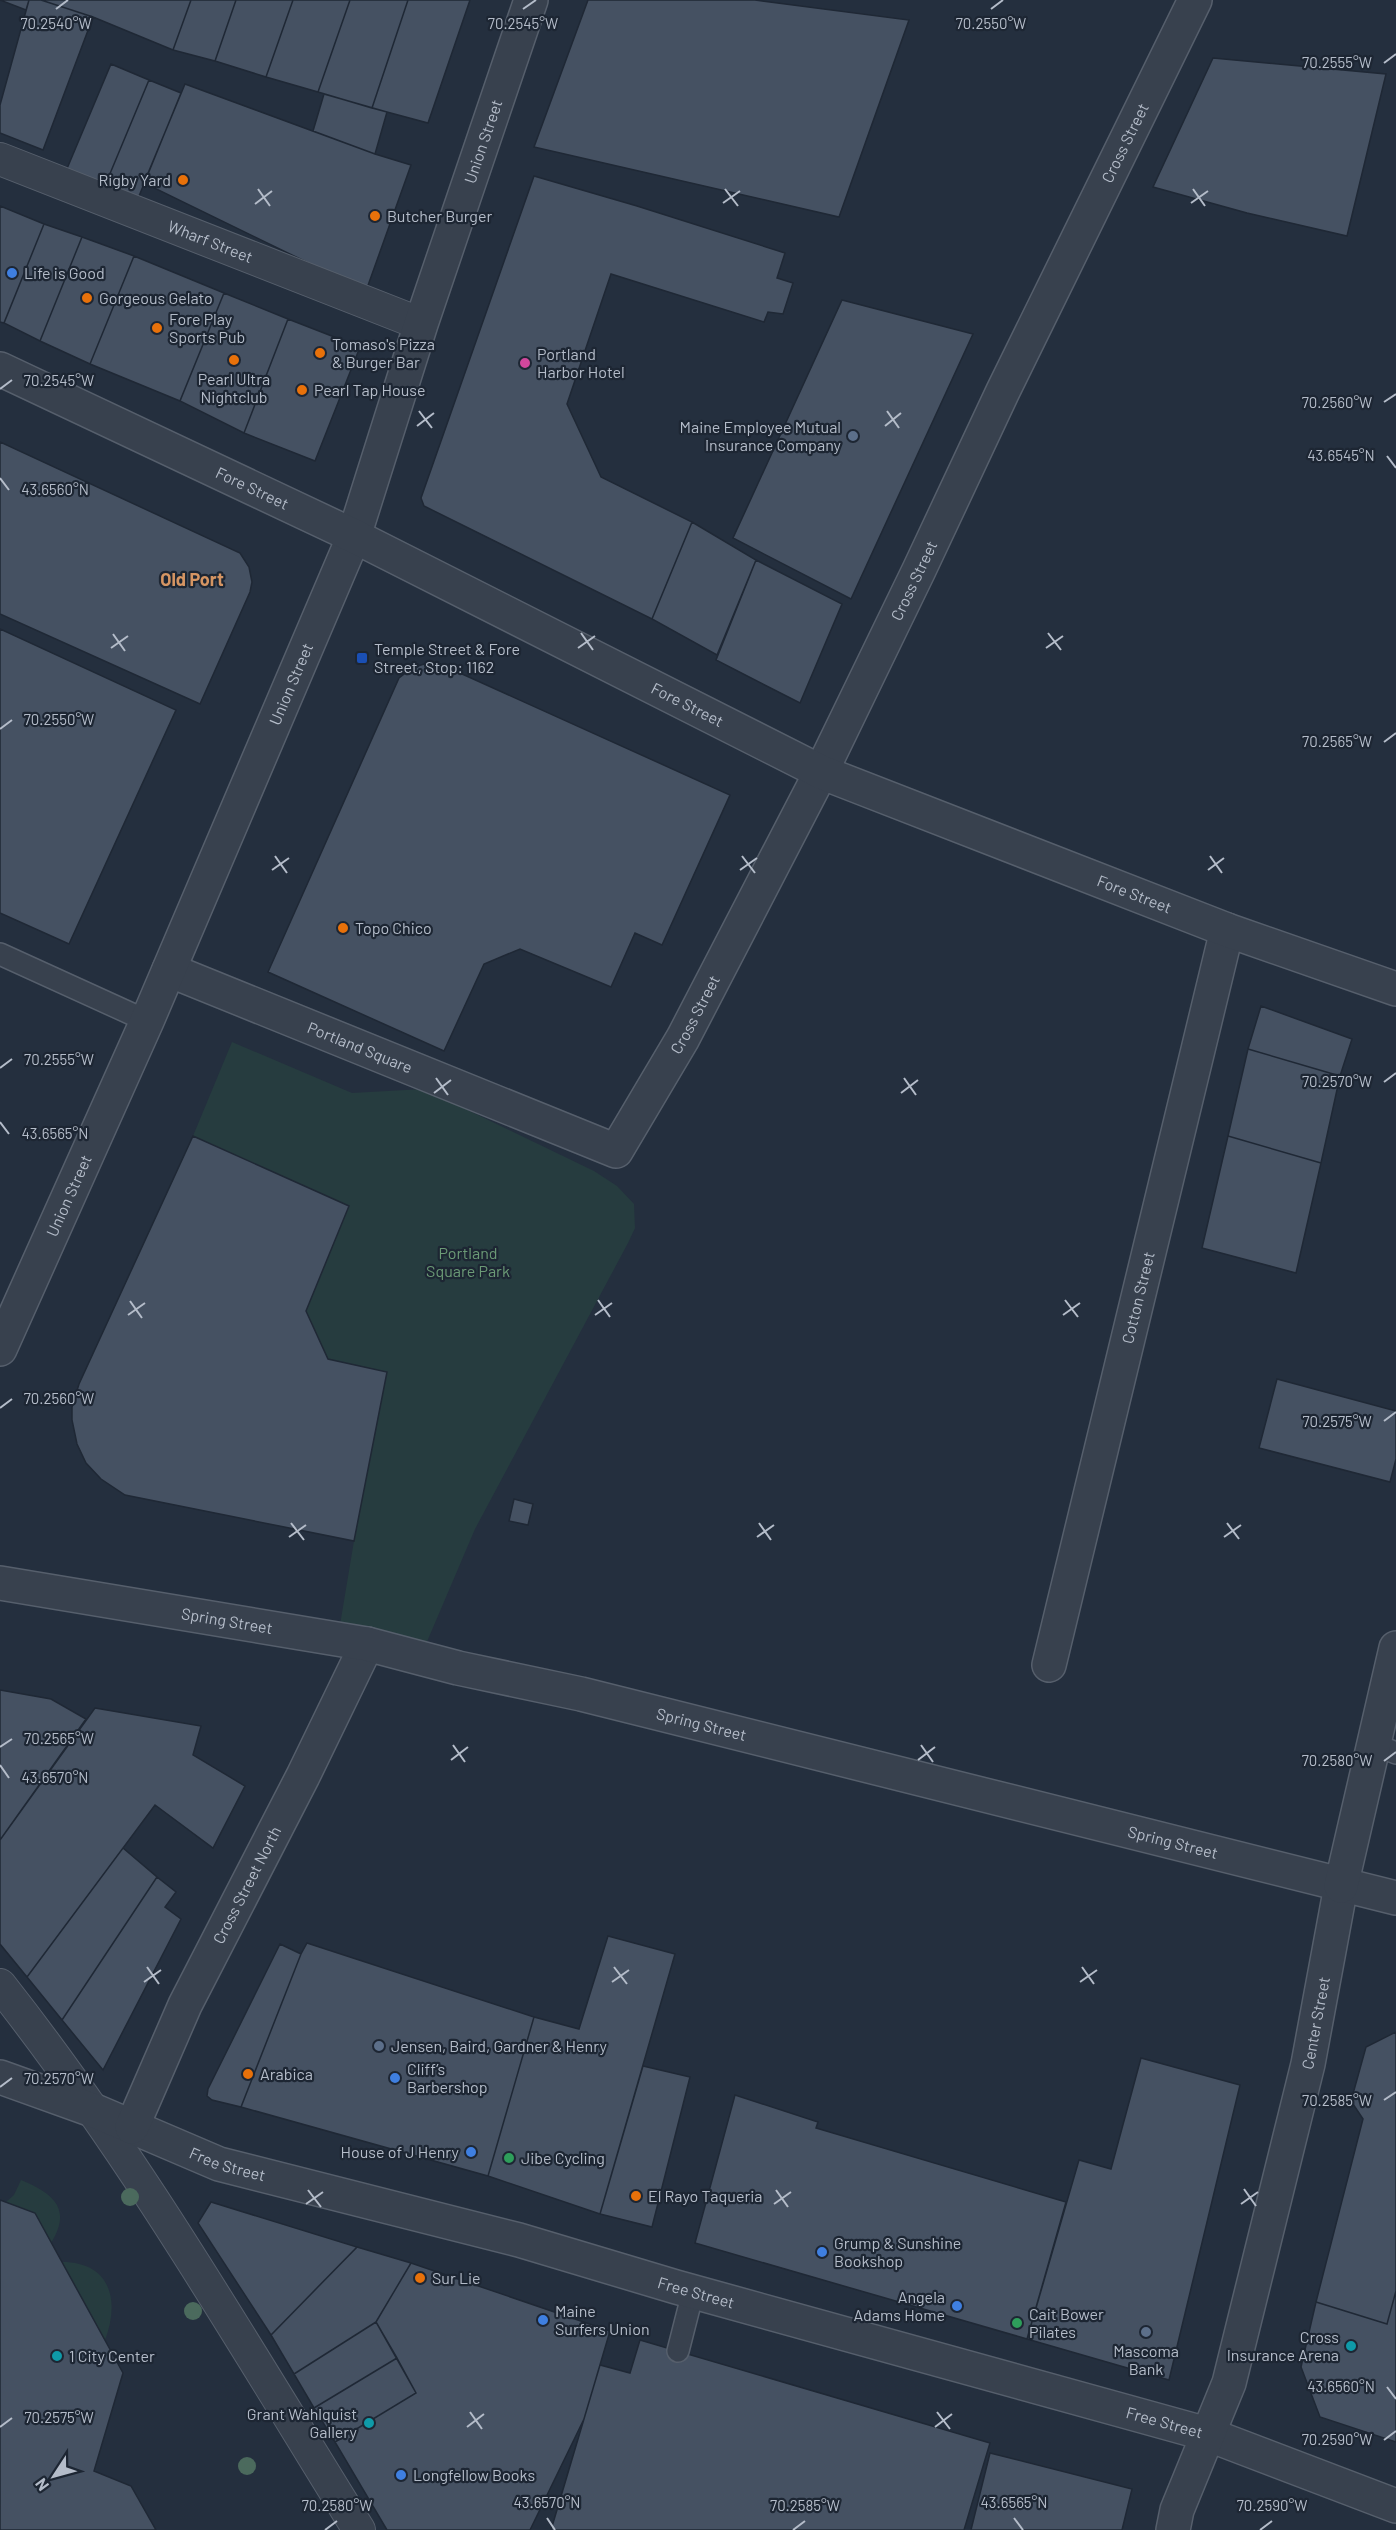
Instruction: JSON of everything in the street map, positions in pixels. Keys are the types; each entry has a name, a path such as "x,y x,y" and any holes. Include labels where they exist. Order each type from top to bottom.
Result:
{"street":[{"name":"Union Street","path":"0,1349 147,1021 354,536 421,324 531,0"},
{"name":"Cross Street","path":"616,1151 683,1038 820,772 914,581 1003,391 1195,0"},
{"name":"Wharf Street","path":"0,159 421,324"},
{"name":"Fore Street","path":"0,369 354,536 820,772 1227,930 1396,989"},
{"name":"Cotton Street","path":"1049,1665 1227,930"},
{"name":"Portland Square","path":"169,970 616,1151"},
{"name":"Spring Street","path":"0,1583 366,1644 458,1668 581,1694 1396,1899"},
{"name":"Cross Street North","path":"132,2127 184,2005 303,1776 366,1644"},
{"name":"Center Street","path":"1173,2530 1177,2510 1229,2383 1302,2087 1341,1886 1385,1749 1396,1648"},
{"path":"0,1985 95,2111 359,2530"},
{"name":"Free Street","path":"0,2077 95,2111 219,2164 519,2240 693,2292 1207,2434 1396,2506"}],"lane":[{"path":"0,954 147,1021"},
{"path":"678,2351 693,2292"}],"green space":[{"name":"Portland Square Park","path":"232,1042 352,1093 424,1089 594,1171 617,1186 634,1204 635,1228 628,1243 475,1529 426,1644 340,1625 387,1372 328,1359 306,1311 349,1206 193,1136"},
{"path":"21,2180 42,2190 56,2203 60,2220 51,2243 35,2213 6,2202 14,2195"},
{"path":"62,2262 79,2264 92,2269 101,2276 107,2286 112,2311 105,2340"}],"building":[{"path":"0,0 29,0 26,10"},
{"path":"29,0 41,0 93,17 43,150 0,133 0,105"},
{"path":"41,0 191,0 173,50 93,17"},
{"path":"191,0 236,0 215,61 173,50"},
{"path":"236,0 293,0 266,77 215,61"},
{"path":"293,0 350,0 318,92 266,77"},
{"path":"350,0 408,0 372,108 318,92"},
{"path":"408,0 470,0 428,123 372,108"},
{"path":"588,0 755,0 909,20 839,217 534,147"},
{"path":"1213,58 1386,74 1347,236 1247,213 1153,187"},
{"path":"111,64 149,80 104,188 66,171"},
{"path":"149,80 181,93 137,201 104,188"},
{"path":"185,84 411,165 366,291 144,183"},
{"path":"324,94 387,112 375,154 313,131"},
{"name":"Portland Harbor Hotel","path":"534,176 785,253 777,278 793,283 783,314 768,312 764,322 611,274 567,404 601,477 692,522 652,619 424,506 421,498"},
{"name":"Life is Good","path":"0,206 44,224 4,323 0,322"},
{"path":"44,224 82,237 40,341 4,323"},
{"name":"Gorgeous Gelato","path":"82,237 134,256 90,364 40,341"},
{"name":"Fore Play Sports Pub","path":"134,256 224,293 180,401 90,364"},
{"name":"Pearl Ultra Nightclub","path":"224,293 288,319 244,433 180,401"},
{"name":"Maine Employee Mutual Insurance Company","path":"842,300 973,334 851,599 733,538"},
{"name":"Pearl Tap House","path":"288,319 360,347 315,461 244,433"},
{"path":"0,442 240,553 249,567 252,582 250,592 200,704 0,614"},
{"path":"692,522 756,560 717,655 652,619"},
{"path":"756,560 842,604 800,703 716,660"},
{"path":"0,629 176,710 69,944 0,913"},
{"path":"427,663 440,664 730,795 662,945 635,933 611,987 520,949 484,964 444,1051 268,972 399,678 412,668"},
{"path":"1261,1006 1352,1039 1340,1076 1248,1049"},
{"path":"1248,1049 1340,1076 1321,1163 1228,1136"},
{"path":"193,1136 349,1206 306,1311 328,1359 387,1372 354,1541 125,1495 101,1479 86,1463 77,1444 72,1407 79,1384"},
{"path":"1228,1136 1321,1163 1296,1273 1202,1248"},
{"path":"1277,1379 1396,1411 1396,1459 1390,1482 1259,1448"},
{"path":"514,1499 533,1504 528,1525 509,1521"},
{"path":"0,1690 51,1699 86,1719 0,1840"},
{"path":"95,1708 201,1726 193,1755 245,1786 213,1848 155,1805 27,1977 0,1944 0,1840"},
{"path":"123,1848 157,1877 62,2020 27,1977"},
{"path":"157,1877 176,1892 165,1907 181,1919 103,2070 62,2020"},
{"path":"608,1936 675,1954 600,2214 488,2176 534,2017 579,2029"},
{"path":"307,1943 534,2017 488,2176 241,2107"},
{"path":"280,1944 301,1954 241,2107 212,2100 207,2096 208,2089"},
{"path":"1396,2032 1396,2291 1387,2324 1316,2302 1363,2119 1351,2101 1366,2047"},
{"path":"1141,2058 1240,2085 1169,2380 1027,2339 1079,2160 1111,2169"},
{"path":"643,2066 690,2077 652,2227 600,2214"},
{"path":"735,2095 818,2122 816,2128 1066,2202 1027,2339 695,2243"},
{"name":"1 City Center","path":"0,2200 35,2213 123,2373 94,2471 131,2486 156,2530 0,2530"},
{"path":"211,2202 357,2247 271,2335 198,2223"},
{"path":"357,2247 411,2263 376,2322 294,2374 271,2335"},
{"path":"411,2263 610,2331 584,2419 530,2530 387,2530 335,2442 416,2393 376,2322"},
{"name":"Cross Insurance Arena","path":"1396,2291 1396,2442 1320,2417 1301,2367 1316,2302 1387,2324"},
{"path":"376,2322 397,2358 314,2408 294,2374"},
{"path":"640,2340 990,2443 964,2530 551,2530 600,2365 630,2373"},
{"path":"397,2358 416,2393 335,2442 314,2408"},
{"path":"990,2453 1132,2489 1122,2530 971,2530"}],"place":[{"name":"Rigby Yard","path":"183,180"},
{"name":"Butcher Burger","path":"375,216"},
{"name":"Life is Good","path":"12,273"},
{"name":"Gorgeous Gelato","path":"87,298"},
{"name":"Fore Play Sports Pub","path":"157,328"},
{"name":"Tomaso's Pizza & Burger Bar","path":"320,353"},
{"name":"Pearl Ultra Nightclub","path":"234,360"},
{"name":"Portland Harbor Hotel","path":"525,363"},
{"name":"Pearl Tap House","path":"302,390"},
{"name":"Maine Employee Mutual Insurance Company","path":"853,436"},
{"name":"Temple Street & Fore Street, Stop: 1162","path":"362,658"},
{"name":"Topo Chico","path":"343,928"},
{"name":"Jensen, Baird, Gardner & Henry","path":"379,2046"},
{"name":"Arabica","path":"248,2074"},
{"name":"Cliff’s Barbershop","path":"395,2078"},
{"name":"House of J Henry","path":"471,2152"},
{"name":"Jibe Cycling","path":"509,2158"},
{"name":"El Rayo Taqueria","path":"636,2196"},
{"name":"Grump & Sunshine Bookshop","path":"822,2252"},
{"name":"Sur Lie","path":"420,2278"},
{"name":"Angela Adams Home","path":"957,2306"},
{"name":"Maine Surfers Union","path":"543,2320"},
{"name":"Cait Bower Pilates","path":"1017,2323"},
{"name":"Mascoma Bank","path":"1146,2332"},
{"name":"Cross Insurance Arena","path":"1351,2346"},
{"name":"1 City Center","path":"57,2356"},
{"name":"Grant Wahlquist Gallery","path":"369,2423"},
{"name":"Longfellow Books","path":"401,2475"}],"district":[{"name":"Old Port","path":"192,580"}]}
